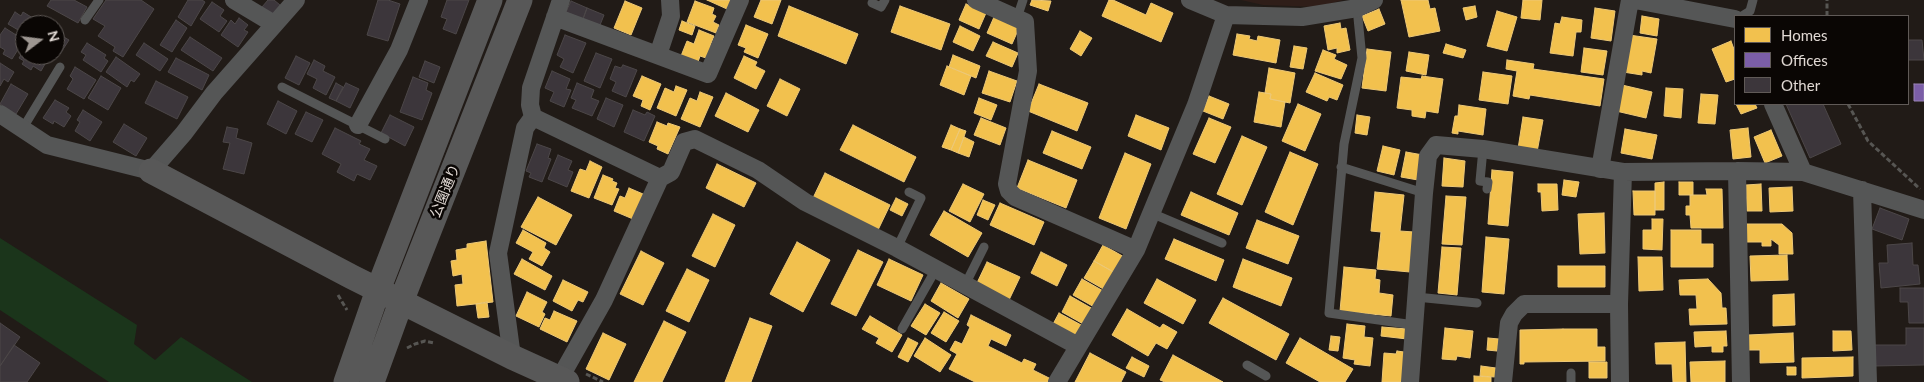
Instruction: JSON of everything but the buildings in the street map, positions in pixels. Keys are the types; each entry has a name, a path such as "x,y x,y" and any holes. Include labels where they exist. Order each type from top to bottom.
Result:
{"street":[{"path":"234,0 274,24"},
{"path":"151,171 296,0"},
{"path":"358,125 399,50 419,0"},
{"name":"公園通り","path":"346,382 378,290 490,0"},
{"name":"公園通り","path":"372,382 401,302 520,0"},
{"path":"533,117 530,105 531,88 561,0"},
{"path":"658,55 671,16 670,0"},
{"path":"555,17 708,74 740,0"},
{"path":"976,0 1025,22 1028,71 1007,184 1008,190 1015,197 1136,250"},
{"path":"1190,0 1226,15 1302,17 1357,8 1374,0"},
{"path":"1600,169 1630,0"},
{"path":"1635,0 1734,19"},
{"path":"1057,382 1136,250 1196,105 1226,15"},
{"path":"1773,105 1803,172"},
{"path":"0,114 47,144 151,171 401,302 557,379 604,300 660,178 671,172 684,142 695,140 758,170 805,202 897,248 1078,346"},
{"path":"512,357 498,253 525,128 533,117"},
{"path":"533,117 660,178"},
{"path":"1410,382 1428,156 1436,145 1482,150 1623,172 1803,172 1924,210"},
{"path":"1737,171 1741,382"},
{"path":"1620,382 1619,304 1623,172"},
{"path":"1862,190 1868,382"},
{"path":"1503,382 1509,323 1514,314 1524,304 1619,304"}],"lane":[{"path":"86,20 99,0"},
{"path":"872,3 881,7 885,0"},
{"path":"1017,18 1023,0"},
{"path":"1744,15 1750,11 1752,0"},
{"path":"1357,8 1362,58 1341,167 1329,313 1414,325"},
{"path":"23,128 60,67"},
{"path":"282,87 384,139"},
{"path":"1482,150 1480,182 1488,182 1487,188"},
{"path":"1341,167 1424,193"},
{"path":"897,248 921,198 909,192"},
{"path":"1151,213 1222,243"},
{"path":"965,285 984,247"},
{"path":"902,328 936,269"},
{"path":"1416,297 1477,303"},
{"path":"1247,365 1266,376"}],"path":[{"path":"1827,0 1827,15"},
{"path":"1849,105 1868,141 1924,193"},
{"path":"337,294 347,307 348,313"},
{"path":"406,349 425,341 437,343"}],"shaded area":[{"path":"1241,0 1343,0 1318,7 1263,5"}],"green space":[{"path":"0,238 137,325 134,344 155,360 181,337 252,382 109,382 0,310"}]}
